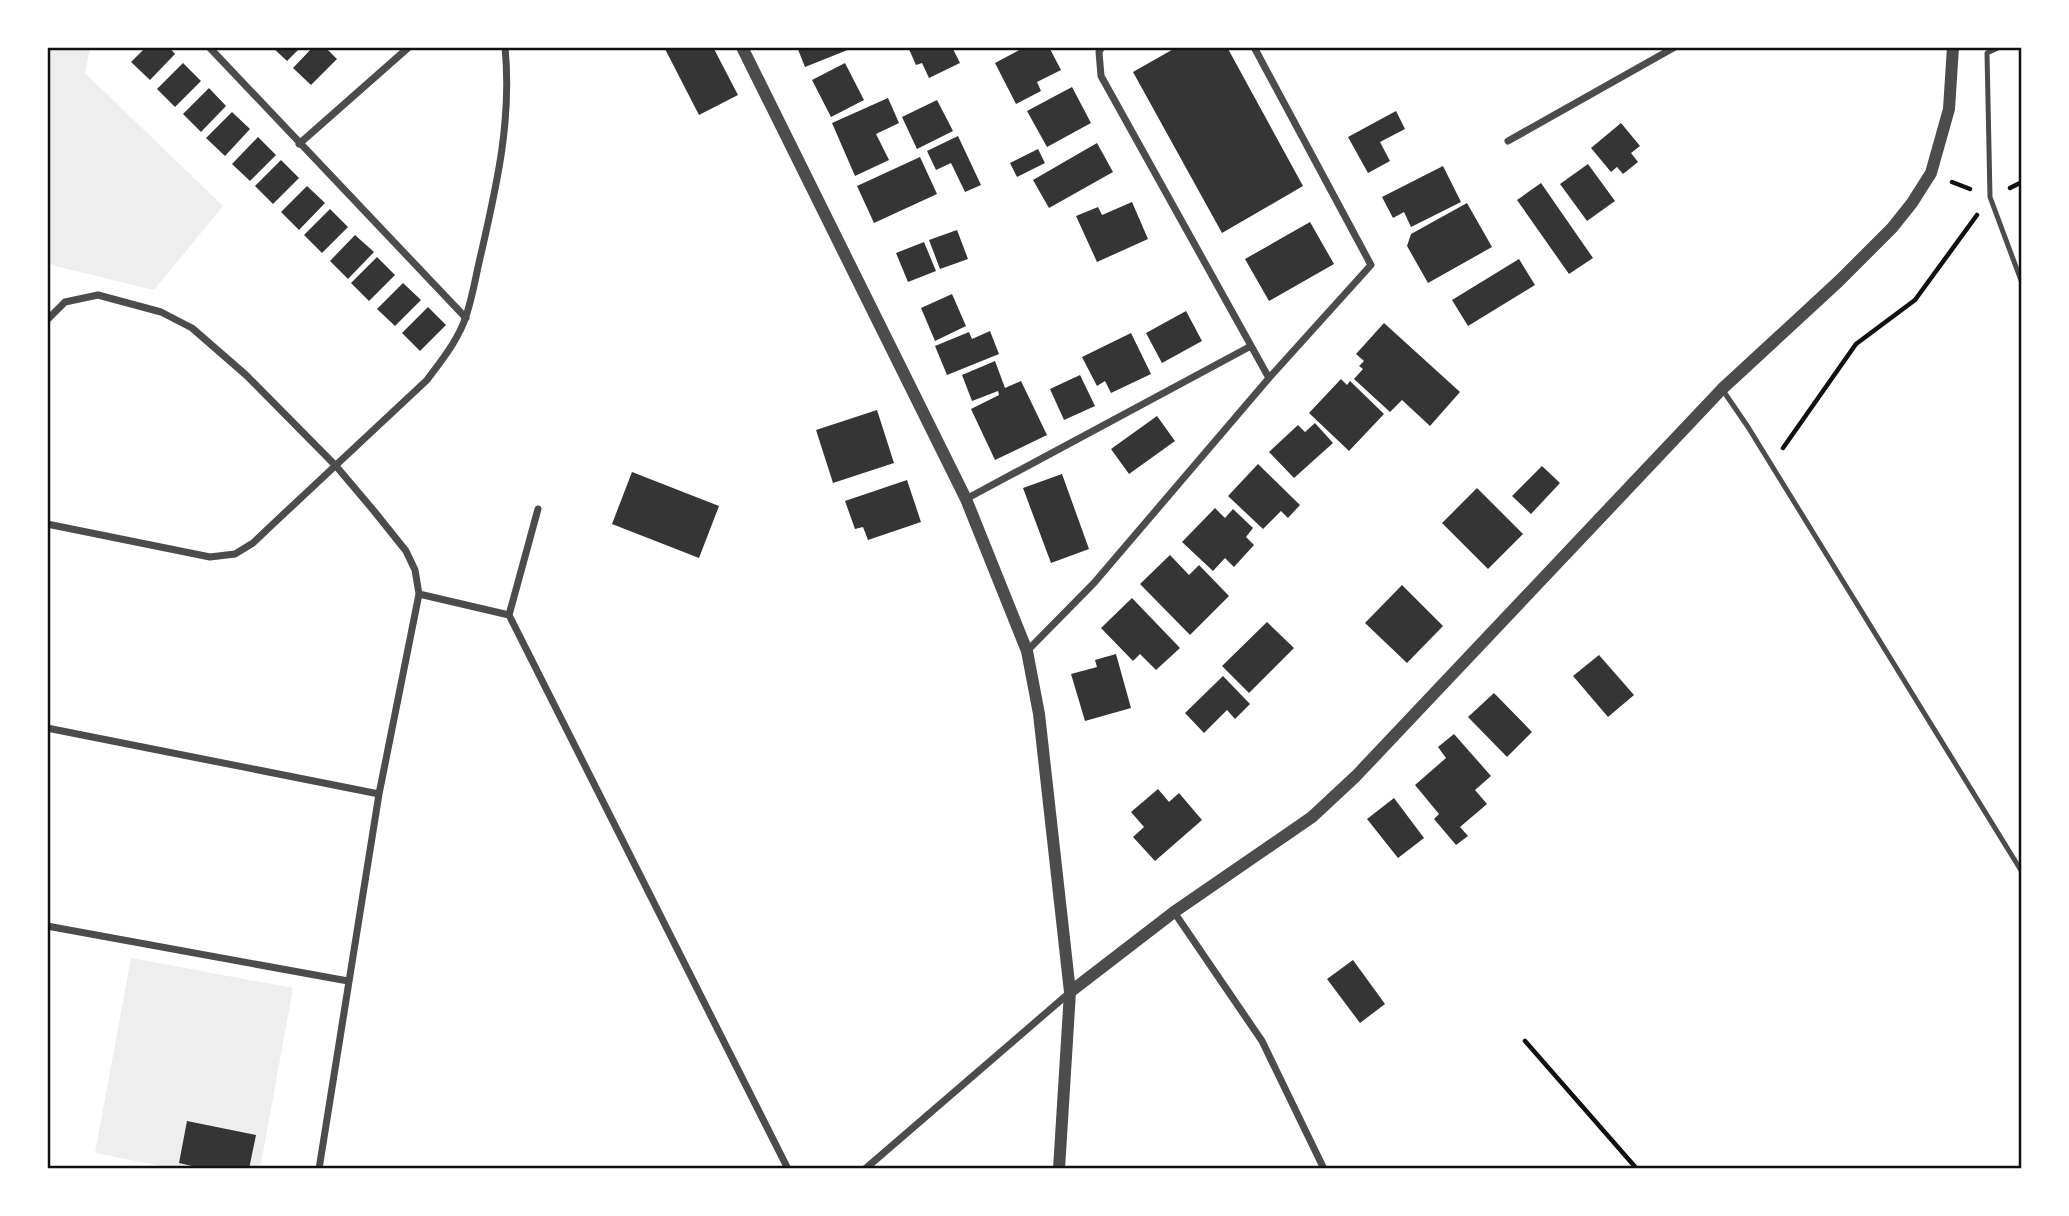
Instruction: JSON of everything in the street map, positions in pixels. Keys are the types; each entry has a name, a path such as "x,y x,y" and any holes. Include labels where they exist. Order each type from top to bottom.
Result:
{"street":[{"path":"209,47 466,318"},
{"path":"299,144 409,47"},
{"path":"47,524 210,557 235,554 263,534 427,380 444,358 466,318 494,197 507,117 505,47"},
{"path":"742,47 966,499 1027,651 1038,715 1070,992 1059,1169"},
{"path":"1027,651 1094,583 1269,378 1371,265 1254,47"},
{"path":"1508,141 1675,47"},
{"path":"864,1169 1070,992 1174,912 1312,817 1356,776 1722,390 1892,228 1931,173 1949,109 1953,47"},
{"path":"1099,49 1101,76 1269,378"},
{"path":"47,320 65,302 98,295 161,312 192,328 246,375 336,466 406,551 415,570 419,594 379,794 319,1169"},
{"path":"966,499 1251,346"},
{"path":"538,509 509,615 788,1169"},
{"path":"419,594 509,615"},
{"path":"47,728 379,794"},
{"path":"1174,912 1262,1041 1324,1169"},
{"path":"47,926 348,981"}],"lane":[{"path":"2000,47 1987,53 1990,197 2022,284"},
{"path":"1722,390 2022,872"}],"path":[{"path":"1771,465 1856,344 1915,300 1990,197 1931,173"},
{"path":"1525,1041 1637,1169"}],"shaded area":[{"path":"47,47 90,47 85,73 223,206 154,290 47,264"},
{"path":"131,958 293,988 260,1169 177,1169 95,1153"}],"building":[{"path":"146,47 169,47 175,54 150,80 131,62"},
{"path":"272,47 301,47 287,61"},
{"path":"313,47 325,47 337,59 311,85 293,68"},
{"path":"664,47 713,47 738,95 699,115"},
{"path":"797,47 855,47 805,67"},
{"path":"908,47 952,47 960,63 929,78 922,63 916,65"},
{"path":"1025,47 1049,47 1061,70 1037,82 1041,91 1016,104 995,63"},
{"path":"1177,47 1227,47 1303,186 1222,233 1133,72"},
{"path":"183,63 201,81 175,107 157,89"},
{"path":"845,63 864,100 831,117 812,80"},
{"path":"1072,87 1091,123 1047,147 1027,111"},
{"path":"209,88 226,106 201,132 183,114"},
{"path":"888,98 899,123 876,134 889,160 855,176 832,123"},
{"path":"937,100 953,131 917,149 902,117"},
{"path":"1396,111 1405,129 1380,142 1390,161 1368,173 1348,137"},
{"path":"232,112 250,129 225,156 206,138"},
{"path":"1621,123 1640,146 1631,153 1638,162 1623,174 1617,167 1611,172 1591,148"},
{"path":"958,136 981,185 965,192 951,163 936,170 927,151"},
{"path":"258,137 276,155 250,181 232,164"},
{"path":"1097,143 1113,172 1049,208 1033,180"},
{"path":"1038,149 1045,163 1017,177 1010,163"},
{"path":"920,157 937,194 874,223 857,186"},
{"path":"281,160 299,178 273,204 255,186"},
{"path":"1588,164 1615,201 1587,221 1560,184"},
{"path":"1443,166 1461,202 1411,227 1404,212 1393,218 1382,197"},
{"path":"1541,183 1593,258 1569,274 1517,200"},
{"path":"307,186 325,203 299,230 281,212"},
{"path":"1132,202 1148,239 1097,262 1076,216 1098,207 1102,215"},
{"path":"1467,203 1492,247 1428,283 1407,246 1411,234"},
{"path":"330,209 348,227 322,253 304,235"},
{"path":"1310,222 1334,264 1269,301 1245,259"},
{"path":"957,230 968,259 940,269 929,240"},
{"path":"355,235 374,252 348,279 330,261"},
{"path":"924,242 936,271 908,282 896,253"},
{"path":"377,257 395,275 369,301 351,283"},
{"path":"1519,259 1535,285 1468,326 1452,300"},
{"path":"403,283 421,300 395,326 377,309"},
{"path":"952,294 966,326 935,341 921,308"},
{"path":"428,307 446,325 420,351 402,333"},
{"path":"1186,311 1202,341 1162,363 1146,333"},
{"path":"1384,323 1460,392 1430,426 1402,400 1390,412 1354,379 1363,369 1359,366 1364,361 1356,354"},
{"path":"990,331 999,354 947,375 935,346 969,332 972,339"},
{"path":"1131,333 1151,374 1111,393 1105,381 1097,386 1082,357"},
{"path":"995,361 1005,388 1021,381 1047,435 995,460 971,409 999,395 998,391 972,401 962,375"},
{"path":"1080,375 1095,406 1064,420 1050,389"},
{"path":"1341,379 1347,385 1350,381 1384,414 1349,451 1309,413"},
{"path":"877,410 894,463 833,483 816,430"},
{"path":"1157,416 1175,441 1129,474 1111,449"},
{"path":"1315,423 1333,443 1294,478 1269,452 1298,425 1305,432"},
{"path":"1258,464 1300,505 1288,518 1281,511 1263,529 1228,496"},
{"path":"1542,466 1560,483 1531,514 1512,496"},
{"path":"632,472 719,506 699,558 612,524"},
{"path":"1062,474 1089,549 1051,563 1023,488"},
{"path":"907,480 921,522 868,540 863,527 855,529 845,501"},
{"path":"1477,488 1523,534 1488,569 1442,523"},
{"path":"1215,508 1225,518 1233,509 1253,528 1246,537 1254,545 1234,567 1225,558 1213,571 1182,542"},
{"path":"1170,555 1189,575 1199,565 1229,596 1190,635 1140,584"},
{"path":"1402,585 1443,626 1407,663 1365,623"},
{"path":"1132,598 1180,648 1156,670 1140,654 1133,661 1101,628"},
{"path":"1267,622 1294,648 1249,693 1222,666"},
{"path":"1116,654 1131,708 1085,721 1071,674 1097,667 1095,660"},
{"path":"1599,655 1634,695 1608,717 1573,676"},
{"path":"1223,676 1250,704 1235,719 1227,710 1204,733 1185,713"},
{"path":"1494,693 1532,732 1507,757 1468,717"},
{"path":"1454,734 1491,776 1475,790 1487,804 1460,827 1468,836 1456,845 1434,819 1439,814 1415,785 1446,758 1438,747"},
{"path":"1158,789 1169,802 1179,793 1202,820 1155,861 1133,837 1144,827 1131,812"},
{"path":"1394,798 1424,838 1398,858 1367,819"},
{"path":"1353,960 1385,1004 1360,1023 1327,979"},
{"path":"187,1121 256,1135 249,1169 205,1169 179,1163"}]}
